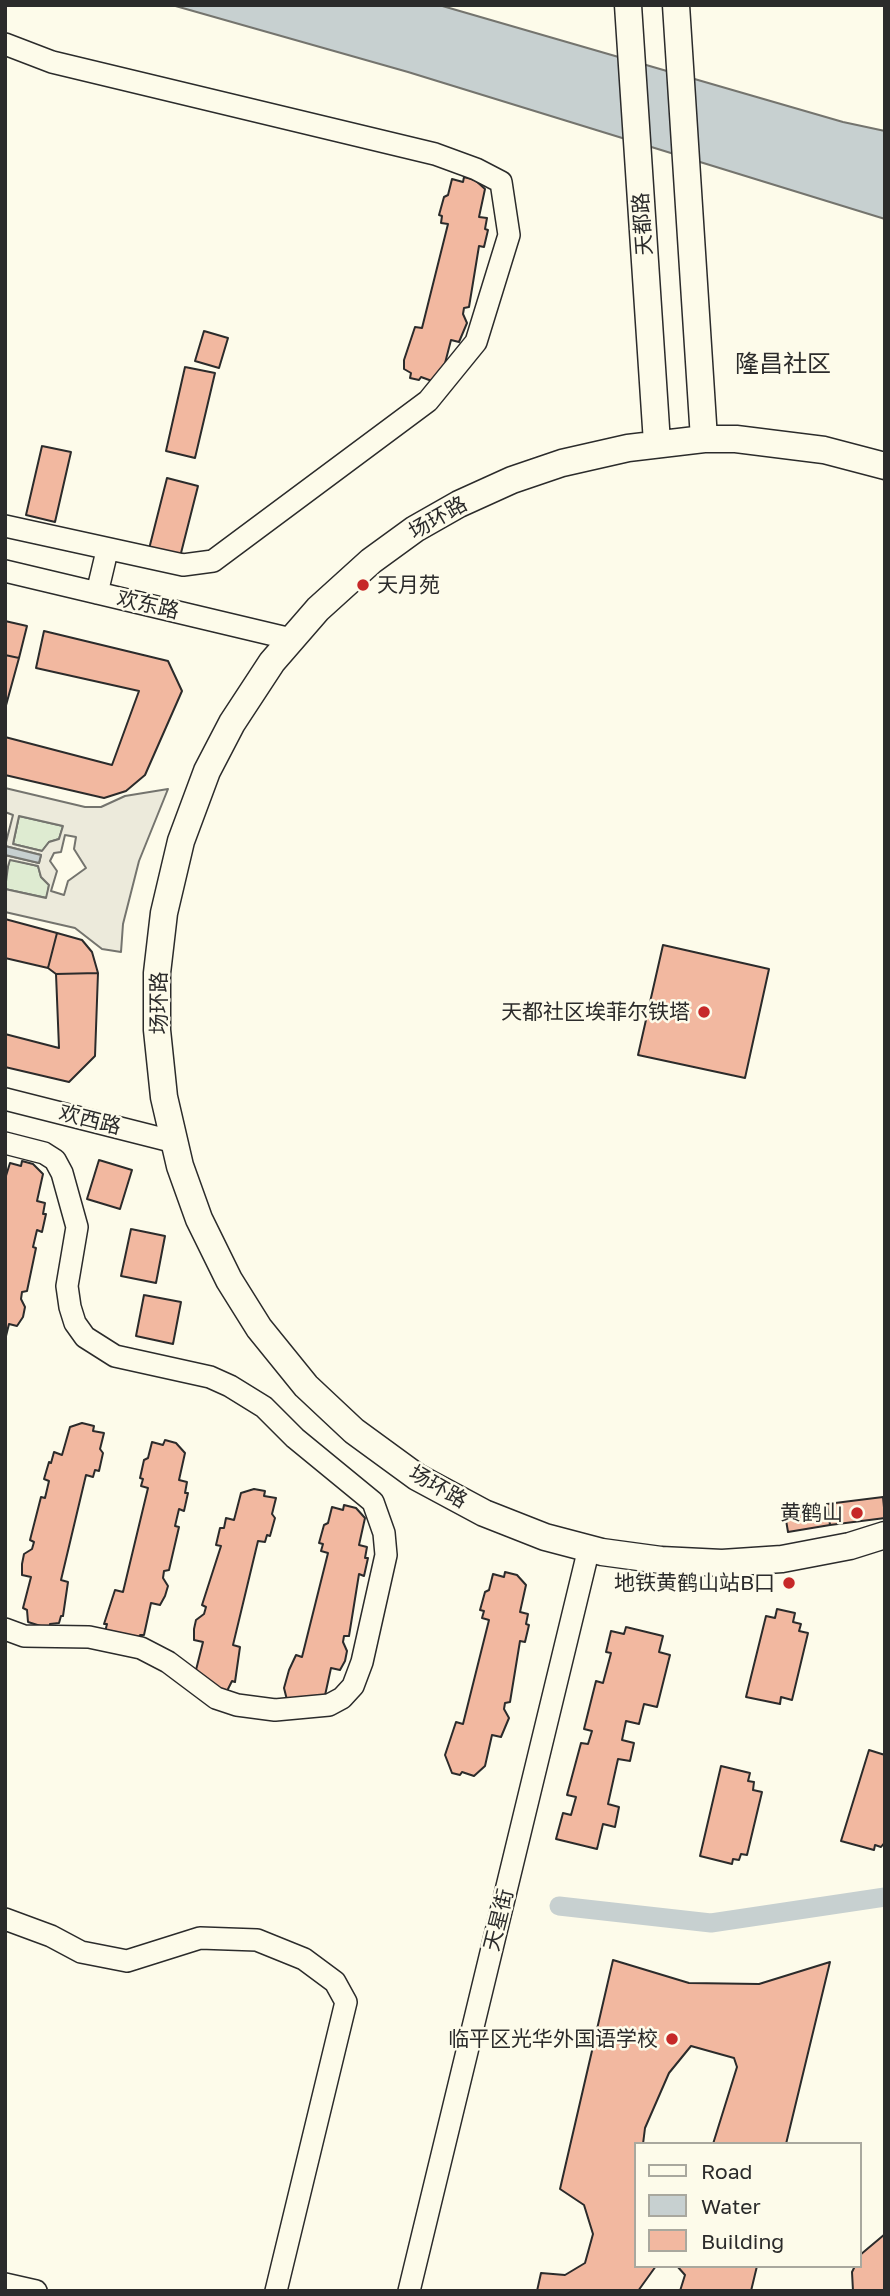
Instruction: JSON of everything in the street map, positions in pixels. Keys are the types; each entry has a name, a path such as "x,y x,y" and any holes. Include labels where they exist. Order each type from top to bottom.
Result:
{"main road":[{"path":"676,5 704,439"},
{"name":"天都路","path":"629,17 657,443"},
{"name":"场环路","path":"885,466 824,450 736,439 657,443 562,463 512,480 458,504 415,529 371,561 318,609 291,639 272,662 219,747 198,794 174,867 164,913 157,973 157,1030 164,1097 199,1219 229,1280 259,1328 306,1386 354,1431 417,1477 484,1513 545,1537 589,1548 661,1560 722,1563 782,1559 850,1546 885,1535"}],"street":[{"path":"5,44 52,62 113,78 435,154 501,181 506,195 509,235 476,342 428,401 213,561 183,565 107,551 5,526"},
{"path":"97,593 107,551"},
{"name":"欢东路","path":"5,571 291,639"},
{"name":"欢西路","path":"5,1099 175,1142"},
{"path":"5,1143 44,1153 55,1160 62,1173 77,1227 68,1286 70,1307 75,1323 85,1338 115,1356 210,1377 264,1407 295,1438 373,1502 384,1534 386,1555 362,1662 353,1686 342,1698 329,1705 275,1710 236,1705 216,1698 168,1662 118,1641 89,1637 24,1636 5,1629"},
{"name":"天星街","path":"409,2291 589,1548"},
{"path":"5,1919 51,1936 81,1952 127,1961 200,1938 257,1940 304,1959 335,1982 346,2002 275,2291"},
{"path":"5,2284 36,2291"}],"green space":[{"path":"19,816 63,826 59,839 49,842 42,851 13,844"},
{"path":"9,859 38,866 41,877 49,885 47,898 5,889"}],"shaded area":[{"path":"5,788 85,807 101,807 125,796 168,789 139,861 123,924 121,952 102,949 75,928 5,912 5,889 46,898 49,885 41,877 38,866 10,860 5,876 5,855 39,863 41,855 5,846 13,815 5,812","holes":["19,816 63,826 59,839 49,842 42,851 13,844","65,835 76,837 74,849 86,868 68,881 64,895 51,891 57,871 50,861 54,853 61,852"]}],"water":[{"path":"172,5 439,5 843,122 885,131 885,219 408,72"},
{"path":"5,846 41,855 39,863 5,855"}],"building":[{"path":"464,177 475,180 485,189 479,217 487,218 485,229 488,230 484,247 479,246 469,307 464,308 463,314 467,323 459,342 451,340 443,371 432,381 421,377 419,380 410,378 411,373 404,369 404,360 415,327 422,328 448,224 441,223 442,216 439,215 452,179 463,182"},
{"path":"204,331 228,338 219,368 195,361"},
{"path":"185,367 215,373 195,458 166,451"},
{"path":"42,446 71,452 55,522 26,515"},
{"path":"167,478 198,486 180,557 149,549"},
{"path":"5,621 27,626 19,658 5,655"},
{"path":"44,631 168,661 182,691 145,775 126,791 104,798 5,775 5,737 112,765 139,691 36,668"},
{"path":"5,655 19,658 5,709"},
{"path":"5,919 57,933 48,968 5,958"},
{"path":"57,933 82,940 92,952 98,973 56,974 48,968"},
{"name":"天都社区埃菲尔铁塔","path":"663,945 769,969 745,1078 638,1055"},
{"path":"98,973 95,1056 69,1082 5,1067 5,1034 59,1048 56,974"},
{"path":"99,1160 132,1170 120,1209 87,1199"},
{"path":"22,1161 33,1164 43,1174 37,1201 45,1203 43,1214 46,1214 42,1232 37,1230 27,1291 22,1292 21,1299 25,1307 23,1317 17,1326 9,1324 5,1340 5,1179 10,1163 21,1166"},
{"path":"131,1229 165,1236 156,1283 121,1276"},
{"path":"144,1295 181,1302 173,1344 136,1336"},
{"path":"82,1423 94,1426 93,1431 104,1433 100,1449 103,1453 99,1471 95,1470 93,1477 86,1475 61,1580 68,1582 63,1616 59,1623 50,1624 50,1629 28,1622 27,1610 23,1608 31,1577 22,1575 22,1564 24,1554 32,1549 34,1542 30,1540 41,1497 45,1498 49,1481 44,1479 49,1462 51,1463 54,1452 62,1455 70,1427"},
{"path":"165,1440 176,1443 185,1453 179,1480 187,1482 185,1493 188,1493 184,1511 179,1509 175,1526 179,1527 169,1570 164,1571 163,1578 168,1586 165,1596 160,1605 151,1603 144,1635 140,1635 133,1645 105,1632 107,1624 104,1624 115,1590 123,1592 148,1488 141,1486 144,1460 148,1458 152,1442 163,1445"},
{"path":"254,1489 265,1491 264,1496 276,1498 272,1514 275,1518 270,1536 267,1535 265,1542 258,1541 233,1645 240,1647 235,1682 232,1681 227,1691 200,1687 195,1674 203,1642 194,1640 194,1629 196,1620 204,1614 206,1607 202,1605 221,1546 216,1545 220,1528 224,1528 226,1518 234,1520 241,1493"},
{"name":"黄鹤山","path":"883,1497 885,1518 830,1525 827,1504"},
{"path":"344,1505 356,1508 365,1518 359,1545 367,1547 365,1558 368,1558 364,1576 359,1574 349,1636 344,1636 343,1642 347,1651 345,1661 340,1670 331,1668 324,1700 287,1700 284,1688 289,1670 296,1655 302,1657 328,1553 321,1551 323,1544 319,1543 324,1525 328,1523 332,1507 343,1510"},
{"path":"828,1509 830,1525 788,1532 785,1514"},
{"path":"505,1572 517,1575 526,1585 520,1612 528,1614 526,1624 529,1625 525,1642 520,1641 510,1702 505,1703 504,1709 509,1718 501,1737 492,1735 485,1766 474,1776 462,1772 460,1775 452,1773 445,1755 456,1722 463,1724 489,1620 482,1618 484,1611 480,1610 485,1592 489,1590 493,1574 504,1577"},
{"path":"777,1609 795,1613 793,1622 801,1624 799,1631 808,1633 792,1700 781,1697 780,1704 746,1697 766,1616 775,1618"},
{"path":"626,1627 663,1636 659,1652 670,1655 657,1707 644,1704 639,1724 626,1721 622,1740 634,1743 630,1761 618,1759 608,1804 619,1807 615,1827 603,1824 597,1849 556,1839 563,1813 571,1815 576,1797 567,1795 581,1743 588,1744 592,1731 584,1729 596,1681 603,1683 611,1653 606,1652 611,1631 624,1634"},
{"path":"869,1750 885,1755 885,1842 881,1847 875,1845 874,1850 841,1841"},
{"path":"721,1766 750,1773 748,1781 754,1782 753,1790 762,1792 747,1855 741,1854 739,1860 733,1859 732,1864 700,1856"},
{"path":"613,1960 689,1983 759,1984 830,1962 786,2142 714,2142 737,2067 734,2058 691,2046 669,2073 645,2128 643,2142 634,2142 634,2268 655,2268 638,2291 537,2291 541,2273 565,2275 585,2263 593,2234 584,2205 560,2189"},
{"path":"885,2234 885,2291 853,2291 852,2272 854,2268 862,2268 862,2253"},
{"path":"679,2268 757,2268 751,2291 680,2291 685,2275"}],"waterway":[{"path":"559,1906 711,1923 885,1897"}],"place":[{"name":"天月苑","path":"363,585"},
{"name":"天都社区埃菲尔铁塔","path":"704,1012"},
{"name":"黄鹤山","path":"857,1513"},
{"name":"地铁黄鹤山站B口","path":"789,1583"},
{"name":"临平区光华外国语学校","path":"672,2039"}],"district":[{"name":"隆昌社区","path":"783,364"}]}
